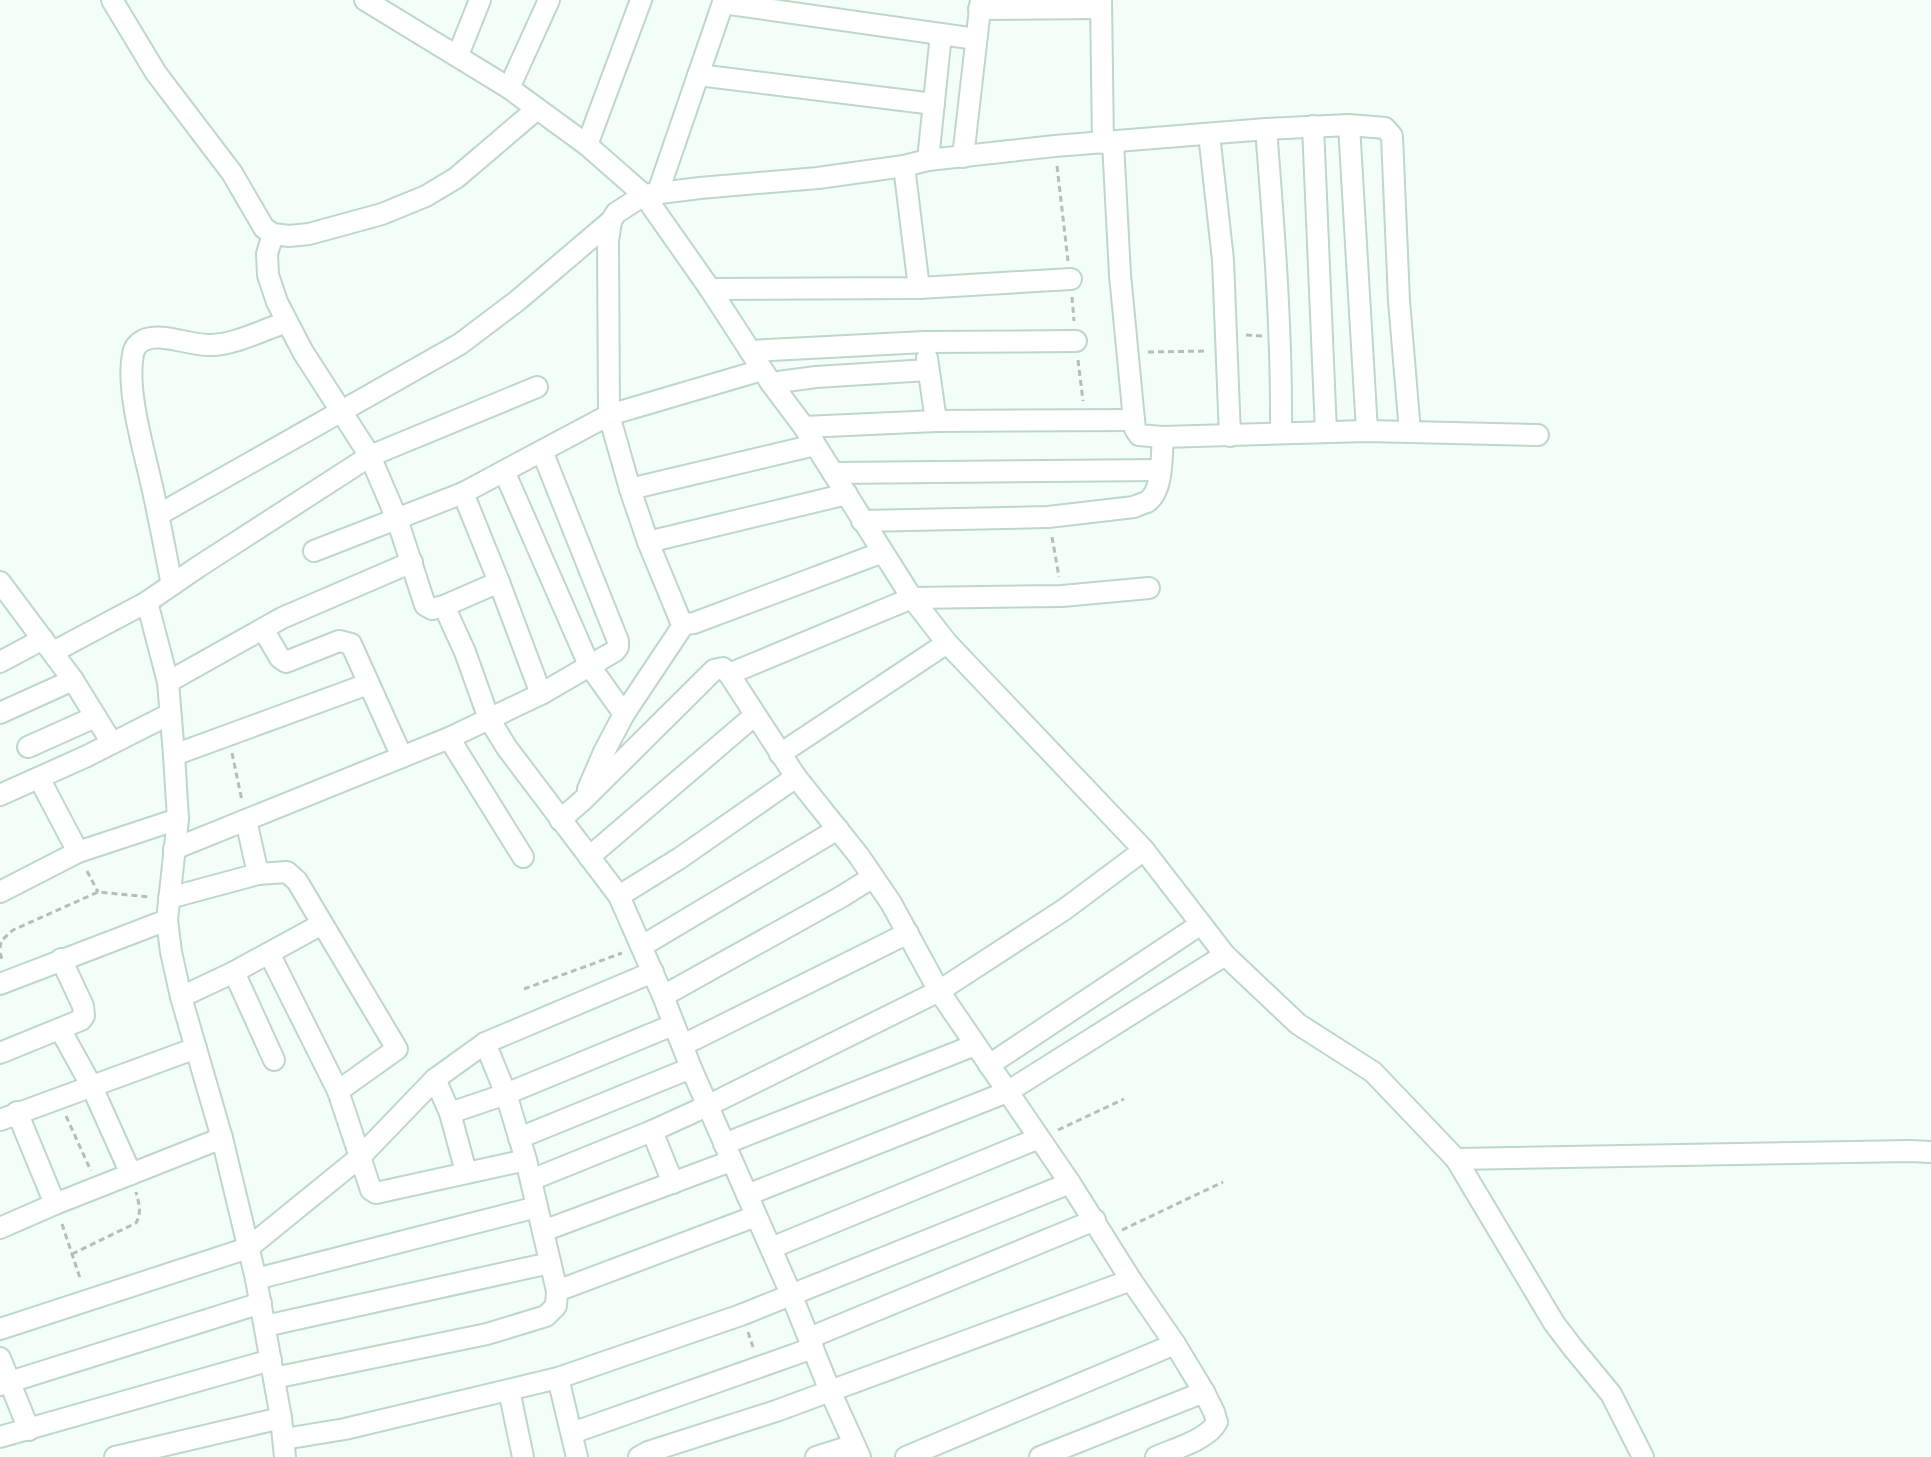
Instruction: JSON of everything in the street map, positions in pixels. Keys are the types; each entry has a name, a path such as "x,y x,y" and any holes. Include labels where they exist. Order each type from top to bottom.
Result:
{"street":[{"path":"112,0 156,73 232,173 264,228 273,234 309,234 382,214 426,196 456,178 537,109"},
{"path":"365,0 394,8 509,88 651,194 912,598 947,643 1144,850 1225,955 1298,1024 1373,1072 1456,1159 1554,1323 1611,1394 1643,1457"},
{"path":"458,55 480,0"},
{"path":"509,88 549,0"},
{"path":"587,145 641,0"},
{"path":"651,194 724,1 976,39"},
{"path":"963,157 980,4 1101,4 1108,143 1134,420 1139,435 1230,436 1367,431 1538,435"},
{"path":"928,160 941,34"},
{"path":"698,75 934,104"},
{"path":"1349,125 1367,431"},
{"path":"158,515 460,344 517,301 611,221 616,213 651,194 818,178 928,160 1055,146 1266,129 1349,125 1385,128 1392,136 1399,301 1410,432"},
{"path":"1313,126 1326,432"},
{"path":"1266,129 1279,336 1281,433"},
{"path":"1209,134 1223,260 1230,436"},
{"path":"904,166 919,288"},
{"path":"611,221 608,241 609,415 648,542 684,624"},
{"path":"273,234 267,254 268,275 277,302 303,352 370,456 397,519 425,605 432,609 444,606 499,582"},
{"path":"710,289 919,288 1071,279"},
{"path":"172,585 138,428 131,374 133,351 138,344 156,337 199,344 223,344 287,322"},
{"path":"750,351 925,342 1076,341"},
{"path":"925,342 936,421"},
{"path":"314,551 463,493 609,415 766,376 816,377 928,370"},
{"path":"0,662 147,602 370,456 537,387"},
{"path":"804,427 936,421 1134,420"},
{"path":"862,521 1048,517 1134,507 1146,503 1159,482 1163,437"},
{"path":"630,489 815,445"},
{"path":"174,849 449,738 541,694 615,651 618,641 542,451"},
{"path":"833,473 1160,470"},
{"path":"504,471 589,665 624,714"},
{"path":"463,493 541,694"},
{"path":"648,542 847,494"},
{"path":"684,624 694,623 883,552"},
{"path":"168,682 282,618 412,562"},
{"path":"0,582 73,680 112,743"},
{"path":"729,674 912,598 1062,596 1149,588"},
{"path":"147,602 168,682 174,755 178,819 167,920 181,997 222,1138 256,1279 285,1448 345,1429 558,1378 741,1315 1070,1183"},
{"path":"444,606 465,652 489,719 507,748 619,896 642,946 707,1106 857,1451 816,1457"},
{"path":"582,801 624,714 684,624"},
{"path":"263,629 280,658 286,662 339,641 351,644 402,757"},
{"path":"780,754 947,643"},
{"path":"560,820 714,670 723,668 729,674 796,777 873,877 939,991 1070,1183 1204,1392 1217,1422 1214,1430 1156,1457"},
{"path":"0,713 73,680"},
{"path":"174,755 368,684"},
{"path":"0,795 170,714"},
{"path":"589,857 755,715"},
{"path":"28,747 95,717"},
{"path":"449,738 523,857"},
{"path":"619,896 680,858 796,777"},
{"path":"39,778 78,852"},
{"path":"0,892 78,852 178,819"},
{"path":"246,820 258,874"},
{"path":"642,946 838,829"},
{"path":"269,953 338,1091 372,1192 376,1193 466,1172 528,1170 652,1131 939,991 1065,909 1144,850"},
{"path":"169,898 258,874 287,872 297,881 397,1049 338,1091"},
{"path":"663,996 873,877"},
{"path":"0,984 167,920"},
{"path":"181,997 322,924"},
{"path":"989,1065 1201,924"},
{"path":"683,1045 908,933"},
{"path":"747,1195 1007,1092 1225,955"},
{"path":"0,1053 81,1020 84,1011 61,959"},
{"path":"234,972 274,1060"},
{"path":"0,1329 248,1248 360,1157 435,1079 485,1043 653,972"},
{"path":"450,1113 506,1094 673,1025"},
{"path":"60,1029 92,1087 131,1174"},
{"path":"0,1437 272,1369 487,1334 546,1316 556,1306 557,1291 519,1138 506,1094 485,1043"},
{"path":"543,1231 673,1183 727,1152 975,1045"},
{"path":"55,1204 8,1116 196,1048"},
{"path":"519,1138 691,1068"},
{"path":"435,1079 450,1113 466,1172"},
{"path":"652,1131 673,1183"},
{"path":"0,1228 222,1138"},
{"path":"771,1248 1039,1138"},
{"path":"1456,1159 1931,1152"},
{"path":"256,1279 537,1207"},
{"path":"557,1291 756,1216"},
{"path":"572,1433 761,1367 811,1343 1100,1229"},
{"path":"265,1326 550,1263"},
{"path":"639,1457 776,1411 1131,1280"},
{"path":"5,1384 261,1303"},
{"path":"906,1457 1175,1344"},
{"path":"0,1358 5,1384 29,1430"},
{"path":"558,1378 577,1457"},
{"path":"509,1390 523,1457"},
{"path":"1040,1457 1204,1392"},
{"path":"115,1457 281,1418"}],"path":[{"path":"1055,146 1085,420"},
{"path":"1127,352 1279,336"},
{"path":"1048,517 1062,596"},
{"path":"229,735 246,820"},
{"path":"78,852 98,892"},
{"path":"0,948 1,941 13,930 98,892 169,898"},
{"path":"524,989 642,946"},
{"path":"57,1098 99,1187"},
{"path":"1039,1138 1124,1099"},
{"path":"72,1254 136,1223 140,1210 131,1174"},
{"path":"1100,1229 1223,1182"},
{"path":"55,1204 88,1299"},
{"path":"741,1315 761,1367"}]}
